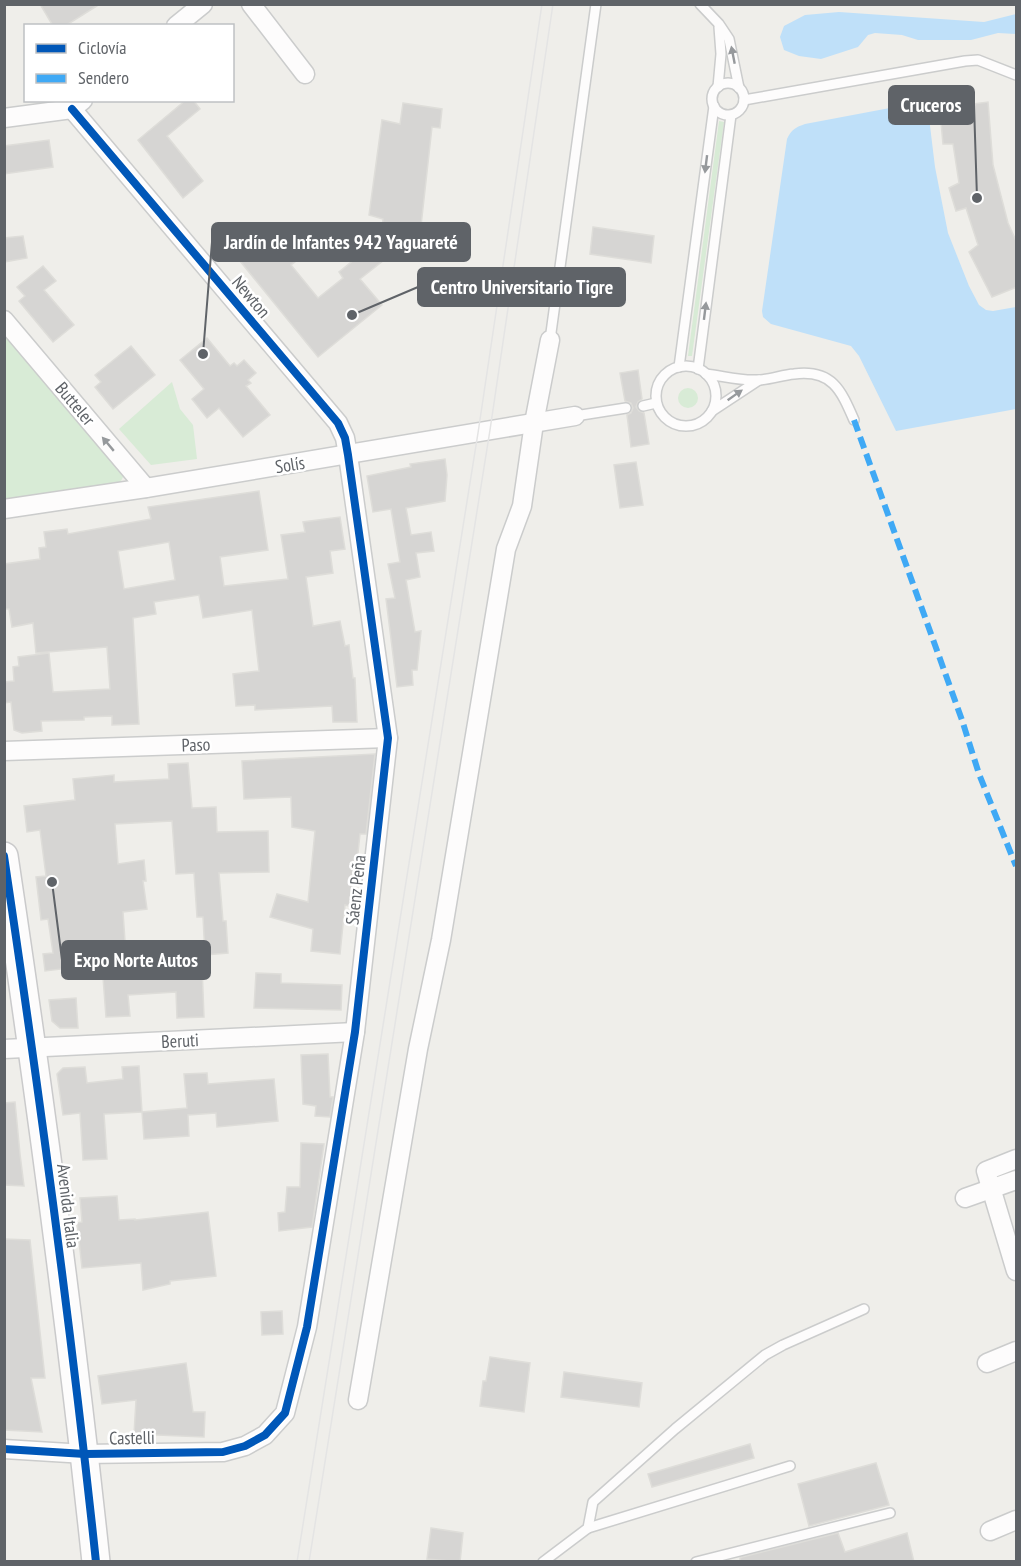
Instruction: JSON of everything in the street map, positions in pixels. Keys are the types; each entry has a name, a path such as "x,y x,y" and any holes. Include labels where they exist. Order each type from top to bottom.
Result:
{"street":[{"path":"178,24 202,4"},
{"path":"251,4 305,74"},
{"path":"4,118 77,105"},
{"name":"Newton","path":"77,105 338,423 345,438 348,455"},
{"name":"Butteler","path":"4,320 146,488"},
{"path":"358,1400 417,1049 441,940 506,549 522,506 534,423 550,340"},
{"name":"Solís","path":"4,509 146,488 575,417"},
{"name":"Sáenz Peña","path":"307,1327 355,1032 388,738 348,455"},
{"name":"Paso","path":"4,751 388,738"},
{"name":"Avenida Italia","path":"4,856 33,1049 85,1454 96,1562"},
{"name":"Beruti","path":"4,1049 355,1032"},
{"path":"1017,1159 986,1170 1017,1271"},
{"path":"965,1198 1017,1180"},
{"name":"Castelli","path":"4,1449 85,1454 223,1452 245,1446 265,1435 285,1413 307,1327"},
{"path":"987,1363 1017,1351"},
{"path":"990,1530 1017,1520"}],"lane":[{"path":"550,340 596,4"},
{"path":"700,4 719,24 729,39 739,88 744,100 740,110 731,115 721,113 714,106"},
{"path":"679,367 714,106 712,96 718,87 721,54 719,24"},
{"path":"744,100 965,61 978,60 1017,75"},
{"path":"718,87 728,84 739,88"},
{"path":"712,411 715,391 702,371 731,115"},
{"path":"759,380 712,411 706,419 687,427 667,420 660,413 656,403 658,384 663,376 679,367 689,366 702,371 759,380 810,373 828,378 842,392 854,420"},
{"path":"643,405 656,403"},
{"path":"575,417 626,408"},
{"path":"588,1528 592,1502 765,1355 864,1309"},
{"path":"543,1562 588,1528 790,1466"},
{"path":"696,1562 890,1513"}],"green space":[{"path":"719,121 724,122 692,356 688,356"},
{"path":"4,334 124,475 120,483 115,486 5,499"},
{"path":"172,382 180,409 193,425 197,459 151,465 119,429"},
{"path":"688,388 695,391 698,398 695,405 688,408 681,405 678,398 681,391"}],"water":[{"path":"839,12 984,22 1016,14 1016,34 998,33 971,40 918,40 902,35 875,33 868,35 858,47 821,59 799,56 784,50 780,37 784,26 805,15"},
{"path":"927,101 935,167 948,233 969,286 979,305 986,310 1016,307 1016,409 896,431 859,356 851,346 771,324 763,317 762,311 787,139 790,133 805,124"}],"building":[{"path":"40,4 100,4 68,24 52,24"},
{"path":"184,102 195,102 200,109 167,136 203,181 183,198 138,140"},
{"path":"988,102 993,165 1008,223 1017,243 1017,287 992,297 969,252 978,245 966,208 956,211 949,188 959,183 953,144 943,144 941,122 950,120 950,107"},
{"path":"403,103 442,109 440,128 432,127 419,244 407,242 360,279 382,305 318,357 240,261 276,232 299,259 291,265 318,298 343,278 339,272 381,238 383,219 369,215 382,120 400,124"},
{"path":"49,140 53,167 4,174 4,146"},
{"path":"593,227 654,236 651,263 590,254"},
{"path":"23,236 27,258 4,262 4,238"},
{"path":"43,266 56,281 44,290 74,325 53,342 19,301 25,296 17,287"},
{"path":"207,338 230,366 234,363 237,366 244,360 256,373 248,380 251,383 246,386 270,415 243,437 219,408 207,418 192,399 204,389 180,360"},
{"path":"131,346 155,375 113,409 95,387 101,382 95,375"},
{"path":"638,370 642,399 636,407 644,413 649,444 631,447 627,415 633,408 631,403 625,401 620,373"},
{"path":"445,459 447,475 445,501 406,508 411,535 431,532 434,551 416,553 420,577 406,580 415,632 421,631 417,670 412,670 413,685 397,687 386,599 395,598 388,564 400,562 391,509 373,512 367,476 411,467 410,464"},
{"path":"636,462 643,505 620,508 614,465"},
{"path":"259,491 268,550 220,557 224,586 288,579 281,535 305,532 303,522 340,517 345,549 330,551 333,573 306,577 313,626 340,621 345,646 349,645 353,678 355,678 357,722 333,722 332,706 255,710 255,705 236,706 233,674 259,671 252,610 203,618 199,595 154,602 156,614 133,618 139,724 112,725 112,716 84,717 84,720 41,721 42,731 22,733 14,730 11,702 4,703 4,682 14,681 13,667 19,666 18,657 49,653 53,692 110,689 107,647 36,653 33,623 12,627 9,609 4,609 4,564 40,559 39,548 46,547 44,532 67,529 68,534 151,519 148,507","holes":["169,542 175,580 124,589 118,551"]},
{"path":"375,754 366,834 360,834 355,881 353,881 349,906 345,905 340,954 311,951 313,929 270,917 277,894 308,902 315,831 292,827 291,797 244,799 242,761"},
{"path":"188,763 192,808 216,807 217,832 268,831 269,872 219,873 228,953 205,955 203,917 197,917 194,873 176,874 172,821 115,824 118,864 144,860 146,881 143,881 147,909 123,912 127,970 202,966 204,1017 177,1018 176,992 128,995 130,1016 106,1017 102,964 45,971 43,954 53,953 48,919 41,920 36,877 46,876 40,830 27,832 24,806 75,800 73,779 114,775 114,782 169,779 168,764"},
{"path":"256,973 281,974 281,983 342,985 341,1010 254,1008"},
{"path":"76,998 78,1028 60,1028 52,1021 49,1000"},
{"path":"328,1054 330,1097 333,1097 330,1117 315,1116 316,1106 303,1104 301,1055"},
{"path":"139,1066 142,1112 104,1114 107,1159 83,1160 80,1113 63,1115 57,1074 63,1068 85,1067 87,1083 123,1079 122,1067"},
{"path":"207,1073 208,1084 274,1079 278,1121 217,1127 216,1113 188,1115 189,1136 144,1139 142,1112 187,1108 184,1074"},
{"path":"15,1102 24,1186 4,1185 4,1103"},
{"path":"301,1143 324,1144 312,1227 279,1231 278,1213 285,1212 287,1187 300,1187"},
{"path":"117,1196 119,1220 208,1212 216,1276 170,1281 170,1284 143,1290 141,1263 82,1268 77,1223 82,1222 80,1198"},
{"path":"4,1239 30,1240 45,1378 31,1378 42,1432 4,1430"},
{"path":"282,1311 283,1334 262,1335 261,1312"},
{"path":"490,1357 530,1363 524,1412 480,1406 483,1381 486,1381"},
{"path":"186,1363 193,1412 205,1412 204,1437 134,1434 136,1400 102,1404 98,1376"},
{"path":"564,1372 642,1383 639,1407 561,1397"},
{"path":"750,1444 754,1458 652,1487 648,1474"},
{"path":"876,1463 889,1505 809,1526 798,1484"},
{"path":"431,1528 463,1533 460,1562 427,1559"},
{"path":"838,1533 845,1552 907,1533 914,1562 740,1562 742,1557"}],"tram line":[{"path":"297,1562 478,433 542,4"},
{"path":"309,1562 490,430 553,4"}],"marked path":[{"path":"854,420 962,720 979,774 1016,866"}],"cycle path":[{"path":"4,1449 85,1454 223,1452 245,1446 265,1435 285,1413 307,1327 355,1032 388,738 348,455 345,438 338,423 72,109"},
{"path":"4,856 54,1208 96,1562"}],"place":[{"name":"Cruceros","path":"977,198"},
{"name":"Centro Universitario Tigre","path":"352,315"},
{"name":"Jardín de Infantes 942 Yaguareté","path":"203,354"},
{"name":"Expo Norte Autos","path":"52,882"}]}
